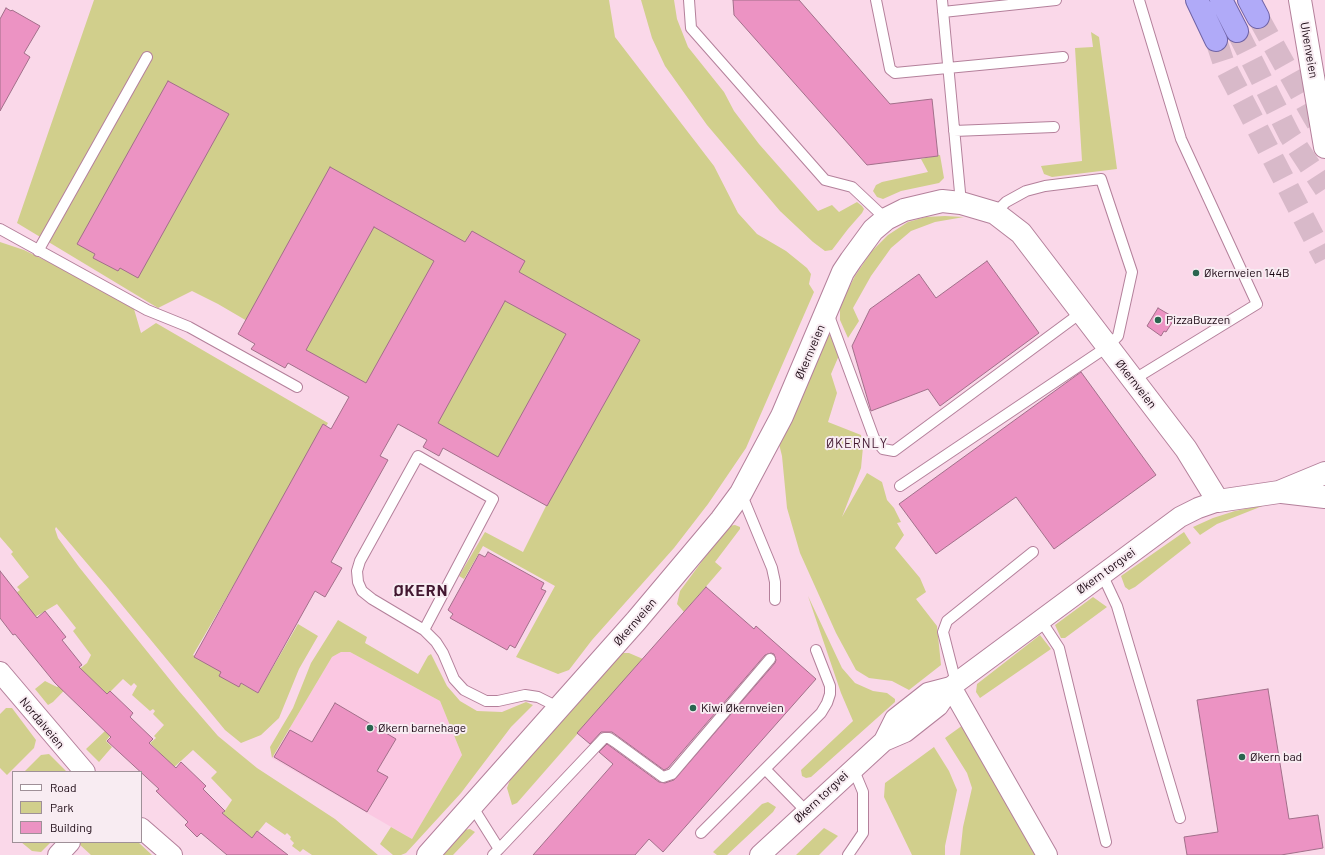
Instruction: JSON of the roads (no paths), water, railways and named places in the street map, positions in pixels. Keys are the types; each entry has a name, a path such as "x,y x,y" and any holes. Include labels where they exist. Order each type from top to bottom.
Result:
{"highway":[{"path":"1197,0 1216,40"},
{"path":"1222,0 1237,31"}],"street":[{"name":"Ulvenveien","path":"1300,0 1325,147"},
{"name":"Økernveien","path":"428,855 560,708 700,547 740,493 782,416 843,272 873,230 886,219 904,210 924,204 942,201 961,203 995,213 1022,233 1107,347 1186,449 1218,501"},
{"name":"Økern torgvei","path":"1278,492 1325,473"},
{"name":"Økern torgvei","path":"760,855 806,811 884,741 895,719 928,693 953,685 1040,619 1180,517 1198,508 1218,501 1278,492 1325,496"},
{"name":"Nordalveien","path":"0,672 84,771"},
{"path":"953,685 1047,855"},
{"path":"142,829 172,855"},
{"path":"58,855 69,843"}],"lane":[{"path":"690,0 691,28 825,180 852,187 886,219"},
{"path":"876,0 890,69 895,73 1063,57"},
{"path":"942,0 961,203"},
{"path":"943,12 1056,0"},
{"path":"1133,380 1256,304 1181,139 1139,0"},
{"path":"38,251 146,57"},
{"path":"954,132 1054,126"},
{"path":"900,486 1107,347 1118,336 1132,272 1100,179 1026,190 1006,202 995,213"},
{"path":"0,230 147,310 189,327 297,388"},
{"path":"827,311 874,438 883,449 894,451 1082,312"},
{"path":"424,630 493,499 418,456 360,560 357,571 358,582 362,590 372,599 424,630 436,642 443,652 454,679 464,690 486,701 498,701 526,695 538,697 560,708"},
{"path":"740,493 772,568 775,582 775,600"},
{"path":"953,685 943,632 946,621 1033,552"},
{"path":"1102,574 1117,606 1180,818"},
{"path":"1040,619 1059,648 1106,842"},
{"path":"701,832 821,713 830,694 830,686 816,650"},
{"path":"472,806 496,852 604,738 610,738 663,777 672,774 770,658"},
{"path":"848,855 863,833 864,792 853,768"},
{"path":"765,769 806,811"}],"tunnel":[{"path":"1258,17 1323,132"},
{"path":"1237,31 1290,136 1325,189"},
{"path":"1216,40 1224,64 1325,259"}],"place":[{"name":"Økernveien 144B","path":"1196,273"},
{"name":"PizzaBuzzen","path":"1158,320"},
{"name":"Kiwi Økernveien","path":"693,708"},
{"name":"Økern barnehage","path":"370,728"},
{"name":"Økern bad","path":"1242,757"}],"district":[{"name":"ØKERNLY","path":"857,444"},
{"name":"ØKERN","path":"421,591"}]}
